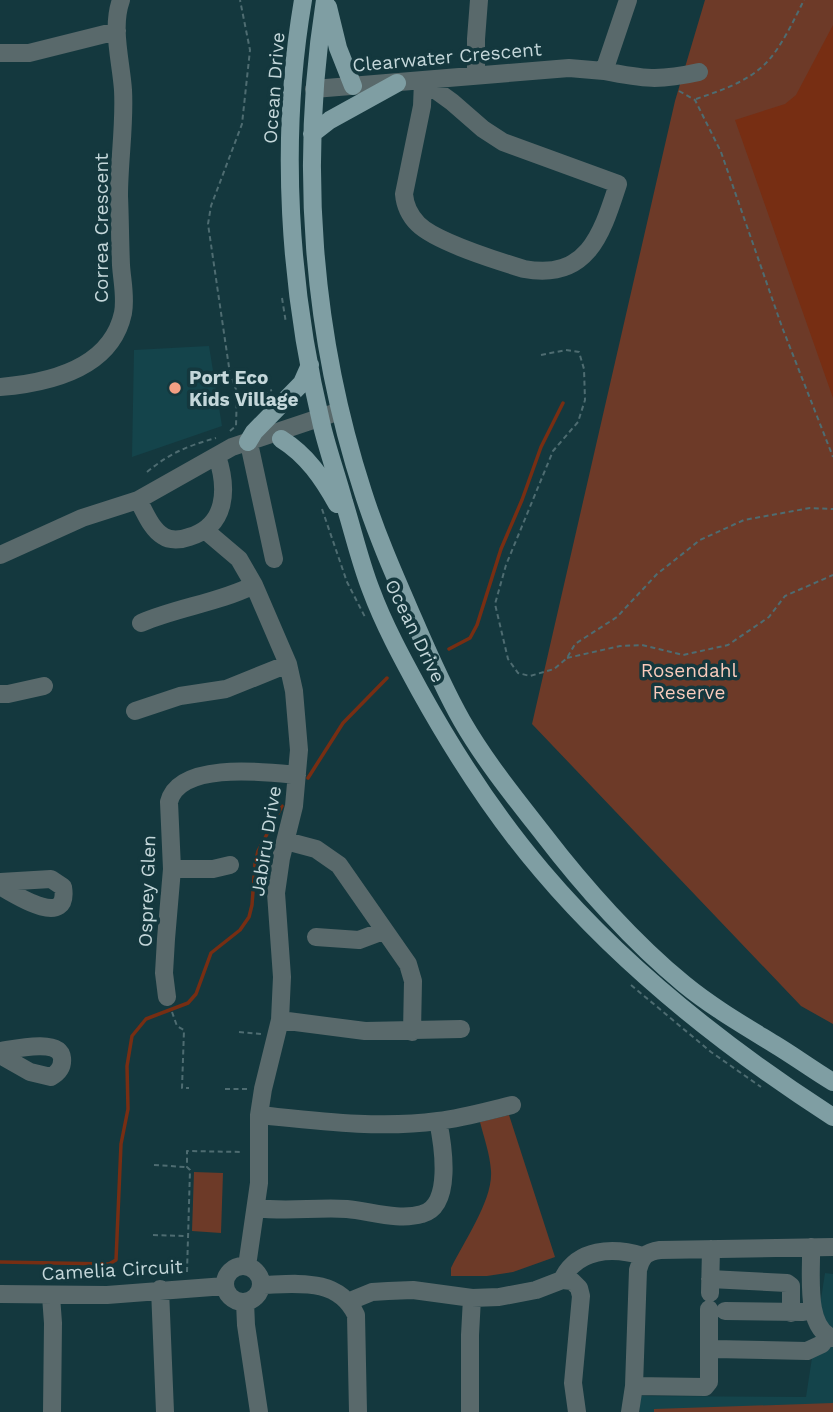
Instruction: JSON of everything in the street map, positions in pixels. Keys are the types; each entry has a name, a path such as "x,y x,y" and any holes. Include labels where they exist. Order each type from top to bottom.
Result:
{"main road":[{"name":"Ocean Drive","path":"303,0 293,91 290,206 303,332 321,422 370,589 393,641 466,768 541,870 613,945 691,1016 786,1087 833,1117"},
{"name":"Ocean Drive","path":"326,0 314,89 312,134 316,264 325,328 342,416 363,493 429,654 463,722 507,788 567,865 591,891 684,984 747,1028 833,1082"},
{"path":"326,0 338,48 353,86"},
{"path":"312,134 330,120 397,83"},
{"name":"Clearwater Crescent","path":"293,91 314,89"},
{"path":"249,445 254,432 302,383 310,365"},
{"path":"281,439 309,462 349,518"}],"street":[{"name":"Correa Crescent","path":"0,387 55,377 80,368 99,356 111,340 122,315 124,296 119,194 123,91 117,31 121,0"},
{"path":"476,76 475,39 479,0"},
{"path":"604,71 628,0"},
{"path":"0,53 29,53 117,31"},
{"name":"Clearwater Crescent","path":"314,89 569,68 653,79 699,72"},
{"path":"423,81 495,138 618,184 598,239 582,258 555,270 524,269 433,234 418,225 407,209 404,194 422,106 423,81"},
{"path":"249,445 342,416"},
{"path":"0,555 82,518 138,500 232,447 281,439 321,422"},
{"path":"249,445 274,559"},
{"path":"138,500 154,528 167,538 182,539 206,531 218,514 223,500 220,455"},
{"name":"Jabiru Drive","path":"206,531 239,559 254,584 288,664 297,713 298,775 276,893 282,977 278,1029 259,1115 259,1183 247,1266"},
{"path":"141,623 162,614 237,594 254,584"},
{"path":"135,711 180,696 226,689 288,664"},
{"path":"0,694 44,686"},
{"name":"Osprey Glen","path":"167,997 164,973 172,869 169,802 175,788 192,779 218,773 244,771 298,775"},
{"path":"286,841 316,849 339,864 383,931 397,947 412,973 412,1032"},
{"path":"172,869 213,869 230,865"},
{"path":"316,937 359,940 383,931"},
{"path":"278,1029 412,1032 461,1029"},
{"path":"259,1115 358,1124 438,1121 512,1105"},
{"path":"256,1208 422,1214 436,1204 441,1192 443,1144 438,1121"},
{"path":"710,1351 807,1351 830,1337 819,1327 813,1310 811,1247"},
{"path":"630,1412 634,1386 638,1270 643,1256 660,1250 833,1247"},
{"path":"634,1386 705,1387 709,1382 708,1345 713,1298 711,1249"},
{"path":"562,1280 573,1262 598,1252 626,1251 643,1256"},
{"path":"247,1266 258,1273 261,1285 256,1297 245,1302 232,1298 225,1286 231,1270 247,1266"},
{"path":"350,1301 372,1292 412,1290 472,1298 499,1297 536,1290 562,1280 572,1281 579,1287 581,1296 574,1370 578,1412"},
{"path":"713,1298 787,1283 792,1290 792,1313"},
{"path":"261,1285 318,1285 336,1291 350,1301 356,1315 358,1412"},
{"name":"Camelia Circuit","path":"0,1294 107,1295 225,1286"},
{"path":"160,1289 165,1412"},
{"path":"51,1296 52,1412"},
{"path":"470,1412 472,1298"},
{"path":"713,1298 792,1313 813,1310"},
{"path":"245,1302 259,1412"}],"path":[{"path":"147,472 166,456 183,447 224,436 236,426 237,397 230,374 208,223 211,206 242,124 250,50 240,0"},
{"path":"695,100 734,85 765,65 804,0"},
{"path":"653,79 695,100 721,152 782,327 833,457"},
{"path":"541,355 579,352 584,369 585,400 578,422 553,451 506,565 495,604 508,659 518,673 530,676 554,669 567,658 575,644 617,617 657,574 700,540 744,520 810,508 833,509"},
{"path":"237,397 249,399 280,389 290,395"},
{"path":"567,658 620,646 642,645 683,655 728,645 769,617 785,596 833,575"},
{"path":"173,1016 177,1026 184,1030 182,1088 189,1088"},
{"path":"239,1032 278,1029"},
{"path":"225,1089 263,1089"},
{"path":"189,1287 187,1260 190,1170 187,1167 187,1151 258,1152"},
{"path":"154,1166 187,1167"},
{"path":"153,1236 188,1236"}],"shaded area":[{"path":"833,25 833,398 735,120 785,104 796,95"},
{"name":"Port Eco Kids Village","path":"209,346 222,426 132,457 134,350"},
{"path":"825,1273 833,1274 833,1412 640,1412 640,1396 806,1397"}],"green space":[{"name":"Rosendahl Reserve","path":"705,0 833,0 833,1024 801,1006 532,724 675,101"},
{"path":"509,1115 555,1257 513,1272 487,1276 451,1276 451,1268 483,1207 490,1182 489,1158 480,1122"},
{"path":"194,1172 223,1173 221,1233 192,1231"},
{"path":"833,1403 833,1412 654,1412 654,1409"}],"waterway":[{"path":"449,649 470,638 477,625 501,549 541,447 563,403"},
{"path":"308,778 343,723 387,678"},
{"path":"0,1262 109,1264 116,1260 121,1144 128,1109 127,1066 132,1036 146,1019 188,1003 196,994 211,953 240,930 249,917 258,851 282,806"}],"place":[{"name":"Port Eco Kids Village","path":"175,388"}]}
